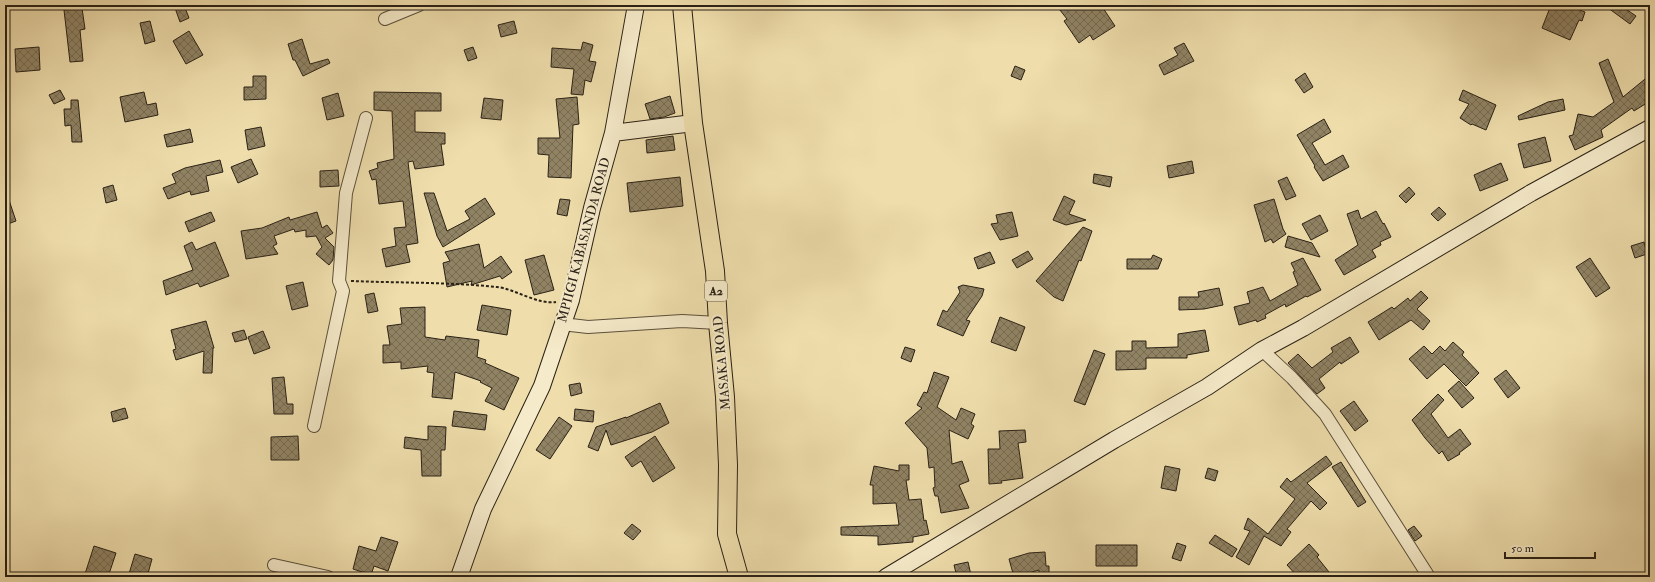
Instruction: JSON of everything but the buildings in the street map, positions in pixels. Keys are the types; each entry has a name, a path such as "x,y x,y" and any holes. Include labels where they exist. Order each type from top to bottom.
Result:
{"main road":[{"name":"MPIIGI KABASANDA ROAD","path":"460,577 484,508 542,386 571,300 592,208 613,133 636,5"},
{"name":"MASAKA ROAD","path":"682,5 693,123 715,271 725,397 728,465 727,534 739,577"},
{"path":"613,133 693,123"},
{"path":"886,577 1107,444 1207,387 1262,350 1303,328 1531,193 1650,128"}],"street":[{"path":"385,19 419,5"},
{"path":"314,426 343,291 339,281 346,193 366,118"},
{"path":"562,324 588,327 682,321 718,323"},
{"path":"1262,350 1292,378 1325,414 1429,577"},
{"path":"274,565 328,577"}],"path":[{"path":"339,281 499,287 552,303 571,300"}]}
